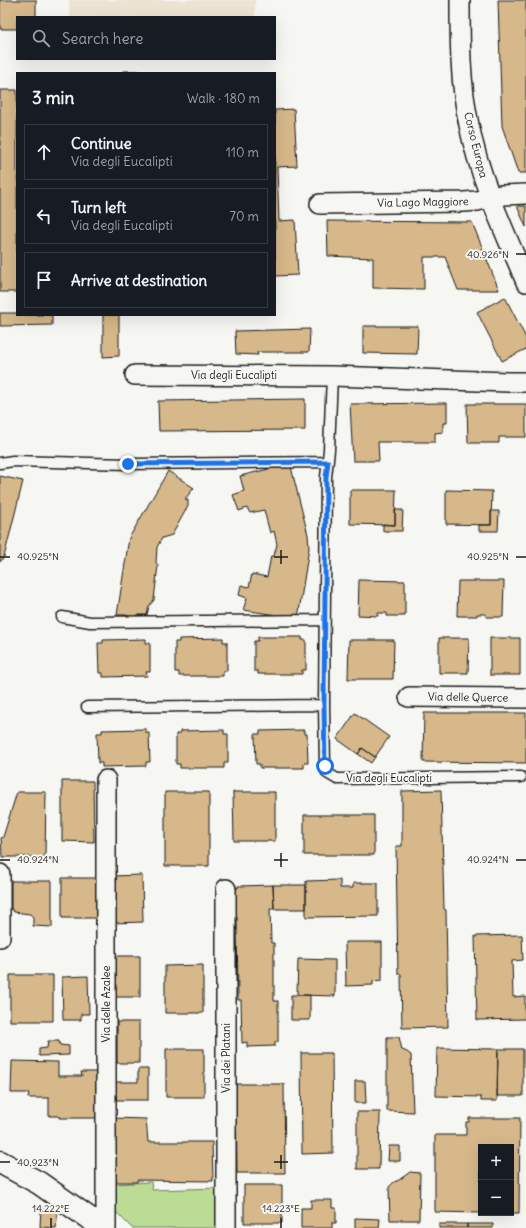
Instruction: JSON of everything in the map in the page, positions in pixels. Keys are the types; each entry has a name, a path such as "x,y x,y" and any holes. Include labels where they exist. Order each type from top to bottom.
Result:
{"street":[{"name":"Corso Europa","path":"460,0 460,36 464,89 469,124 490,197 526,282"},
{"name":"Via Lago Maggiore","path":"320,204 464,202 477,201 490,197 526,194"},
{"name":"Via degli Eucalipti","path":"135,375 332,376 526,382"},
{"name":"Via delle Querce","path":"409,697 526,698"},
{"name":"Via delle Azalee","path":"105,1228 106,780"},
{"path":"0,874 0,937"},
{"name":"Via dei Platani","path":"226,889 226,1228"},
{"path":"0,1162 39,1183 105,1228"}],"lane":[{"name":"Via degli Eucalipti","path":"332,376 329,450 326,477 324,620 325,766 327,773 336,778 521,777"},
{"path":"0,463 13,461 128,464 328,462"},
{"path":"62,617 90,622 324,620"},
{"path":"87,707 324,705"}],"shaded area":[{"path":"69,0 255,0 255,16 70,16"}],"green space":[{"path":"151,1182 152,1190 221,1188 221,1228 132,1228 111,1207 114,1184"}],"building":[{"path":"0,0 36,0 36,16 16,16 16,29 0,29"},
{"path":"498,0 526,0 526,173 518,173 502,126"},
{"path":"123,71 139,71 139,72"},
{"path":"0,90 16,90 16,292 0,292"},
{"path":"294,109 297,166 277,167 279,221 295,220 298,275 276,276 276,110"},
{"path":"517,206 526,206 526,227"},
{"path":"327,221 472,222 499,290 458,290 445,257 424,257 424,289 373,288 373,258 328,256"},
{"path":"505,297 526,338 526,349 502,361 477,312"},
{"path":"0,313 16,313 16,316 52,316 52,325 0,326"},
{"path":"103,316 119,316 119,356 103,357"},
{"path":"363,326 418,326 417,354 363,353"},
{"path":"310,329 309,352 257,352 258,355 236,354 235,331"},
{"path":"305,399 305,430 159,431 158,401"},
{"path":"447,403 447,423 443,423 443,432 435,433 435,442 378,442 379,461 353,461 350,404"},
{"path":"467,404 526,404 526,437 499,437 499,443 468,443"},
{"path":"281,466 284,468 291,467 308,535 309,548 298,618 243,610 247,598 239,595 241,585 249,587 252,574 267,577 271,556 274,556 277,544 274,531 270,533 264,510 250,513 247,508 239,511 233,495 244,491 240,476"},
{"path":"168,471 194,488 185,499 188,500 188,506 172,535 162,538 157,547 156,563 158,565 154,600 149,606 147,615 137,615 137,619 126,615 117,615 129,538"},
{"path":"0,476 23,481 4,557 0,562"},
{"path":"350,490 396,490 395,525 350,524"},
{"path":"446,490 492,491 491,525 446,524"},
{"path":"395,510 403,510 402,531 383,531 383,524 395,525"},
{"path":"491,511 499,511 498,531 479,531 479,525 491,525"},
{"path":"359,580 405,581 405,616 387,616 387,613 378,613 378,616 358,615"},
{"path":"458,581 504,581 503,617 486,617 486,614 477,614 477,616 457,616"},
{"path":"258,637 302,637 302,640 306,640 306,670 302,670 302,674 258,674 258,671 254,671 254,641 258,641"},
{"path":"223,638 223,642 227,642 227,671 223,671 223,676 179,676 179,672 175,672 175,642 179,642 179,639"},
{"path":"439,638 469,638 468,673 439,673"},
{"path":"490,638 520,638 520,675 490,675"},
{"path":"146,639 146,643 150,643 150,672 146,672 147,676 103,677 103,673 99,673 98,643 103,643 103,640"},
{"path":"349,640 394,640 393,679 348,679"},
{"path":"355,713 389,737 375,757 362,748 358,754 337,739"},
{"path":"424,713 526,713 526,763 423,762"},
{"path":"146,729 146,733 149,733 150,762 146,762 146,766 102,767 102,763 98,763 97,733 102,733 102,730"},
{"path":"224,730 224,734 228,734 228,763 224,763 224,768 180,768 180,764 176,764 176,734 180,734 180,731"},
{"path":"304,730 304,734 307,734 308,763 304,763 304,768 260,768 260,764 256,764 255,734 260,734 260,731"},
{"path":"362,748 375,757 371,763 358,754"},
{"path":"62,781 93,781 94,842 62,841"},
{"path":"441,790 444,909 446,910 448,1027 402,1028 401,974 398,974 396,846 402,846 402,791"},
{"path":"17,792 46,792 45,857 2,857 1,838 3,837"},
{"path":"165,792 209,792 209,866 165,866"},
{"path":"233,792 275,792 275,841 234,841"},
{"path":"304,815 374,815 374,855 304,855"},
{"path":"142,875 143,922 113,923 112,876"},
{"path":"62,878 96,878 96,918 62,918"},
{"path":"340,880 340,888 353,888 353,883 378,883 378,916 306,917 306,881"},
{"path":"11,881 52,881 52,927 33,926 33,917 30,914 14,912 11,908"},
{"path":"273,885 306,885 306,909 274,909"},
{"path":"273,885 274,909 270,909 271,943 274,943 274,1001 278,1001 278,1042 275,1042 275,1046 247,1047 247,1042 242,1043 241,1000 238,1000 237,917 234,917 234,888 238,888 238,886"},
{"path":"522,935 523,960 512,961 513,997 525,996 525,1019 477,1020 475,936"},
{"path":"345,942 382,942 382,980 373,981 373,985 346,986"},
{"path":"114,956 140,956 140,997 114,997"},
{"path":"298,959 335,960 335,996 297,995"},
{"path":"203,965 203,1013 165,1013 165,966"},
{"path":"10,975 53,975 53,1021 10,1021"},
{"path":"88,976 89,1014 81,1014 81,1020 63,1020 62,977"},
{"path":"291,995 310,995 310,1020 291,1020"},
{"path":"117,1022 139,1022 139,1063 117,1063"},
{"path":"387,1037 399,1037 402,1050 411,1055 413,1112 387,1111"},
{"path":"48,1041 59,1041 60,1045 69,1046 69,1055 39,1056 39,1049 47,1048"},
{"path":"437,1048 498,1049 497,1101 481,1101 481,1097 436,1096"},
{"path":"166,1049 204,1049 204,1097 166,1097"},
{"path":"498,1049 523,1049 523,1096 497,1096"},
{"path":"301,1053 332,1053 333,1153 302,1154"},
{"path":"12,1061 58,1062 58,1076 82,1076 81,1072 101,1072 100,1118 59,1118 59,1116 49,1116 49,1098 28,1098 29,1093 11,1093"},
{"path":"138,1069 148,1069 148,1100 112,1100 112,1082 138,1082"},
{"path":"355,1081 365,1081 366,1103 355,1103"},
{"path":"236,1084 284,1084 285,1173 237,1173"},
{"path":"357,1112 380,1112 379,1169 357,1169"},
{"path":"112,1118 146,1119 148,1142 212,1142 213,1181 137,1180 137,1182 112,1182"},
{"path":"469,1118 520,1118 519,1213 514,1213 514,1144 478,1144 478,1213 435,1212 435,1135 466,1135 466,1122 469,1122"},
{"path":"389,1146 400,1146 400,1161 388,1161"},
{"path":"410,1172 420,1173 419,1220 390,1220 389,1187"},
{"path":"244,1185 282,1185 282,1223 244,1223"},
{"path":"311,1200 332,1200 332,1208 336,1208 336,1223 332,1223 332,1228 301,1228 301,1208 311,1208"},
{"path":"41,1208 58,1209 56,1228 40,1227"},
{"path":"355,1218 380,1219 379,1228 355,1228"},
{"path":"439,1224 467,1224 467,1228 439,1228"},
{"path":"467,1224 493,1224 493,1228 467,1228"}],"route":[{"path":"128,464 328,462 326,477 324,705 325,766"}]}
